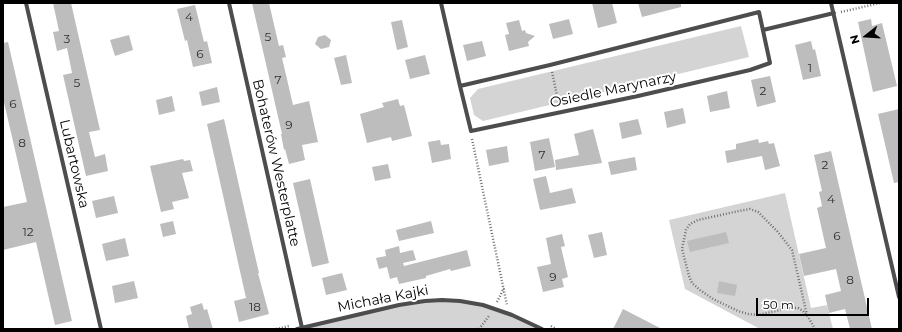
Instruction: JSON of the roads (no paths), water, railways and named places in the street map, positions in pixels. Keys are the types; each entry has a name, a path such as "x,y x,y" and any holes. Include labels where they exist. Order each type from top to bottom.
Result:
{"street":[{"name":"Lubartowska","path":"26,3 101,329"},
{"name":"Bohaterów Westerplatte","path":"228,3 302,328"},
{"path":"441,3 460,86"},
{"path":"831,3 899,297"},
{"name":"Osiedle Marynarzy","path":"759,12 763,30 770,63 750,70 561,113 471,131 460,86 550,65 759,12"},
{"path":"763,30 834,13"},
{"name":"Michała Kajki","path":"297,329 366,312 425,301 460,301 483,305 512,315 542,329"}]}
